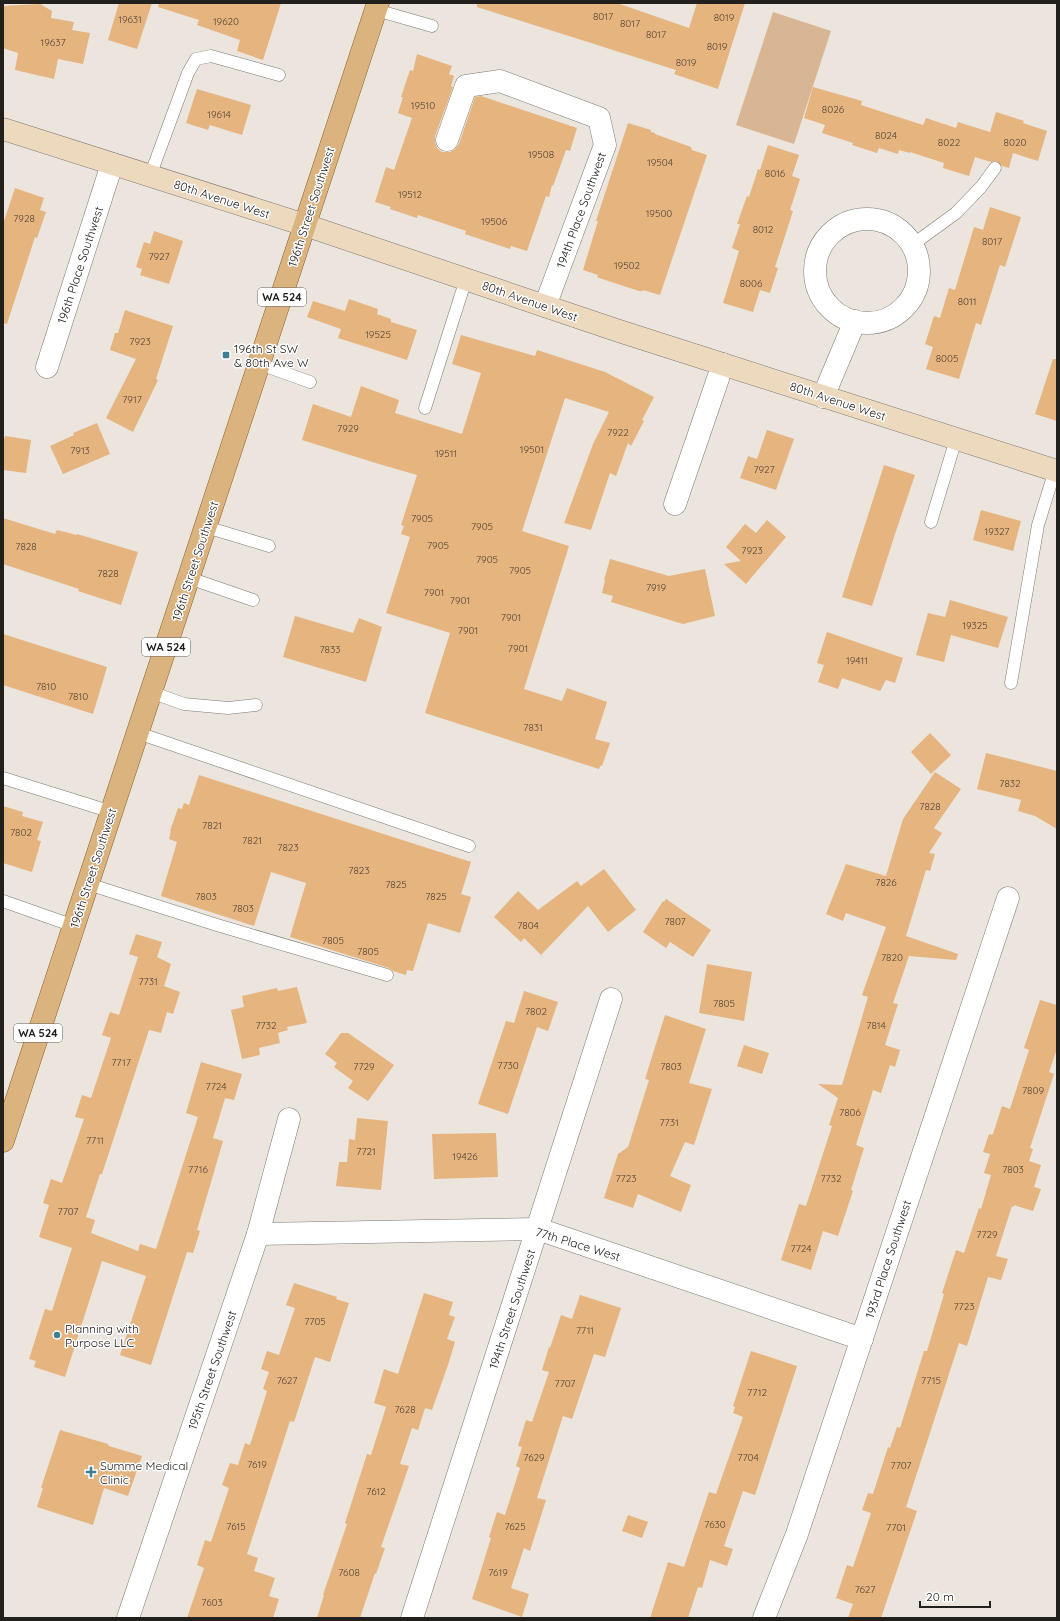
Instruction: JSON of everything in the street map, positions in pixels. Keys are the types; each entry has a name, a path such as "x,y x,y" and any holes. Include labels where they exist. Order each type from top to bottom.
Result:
{"main road":[{"name":"196th Street Southwest","path":"3,1141 10,1099 74,926 377,6"}],"street":[{"name":"194th Place Southwest","path":"448,140 466,86 500,81 599,118 605,145 545,306"},
{"name":"80th Avenue West","path":"3,129 305,225 545,306 1056,471"},
{"name":"196th Place Southwest","path":"47,367 112,164"},
{"path":"870,219 887,223 902,231 912,245 918,261 919,278 913,295 903,308 889,318 872,322 855,321 839,315 827,303 818,288 816,272 818,255 826,240 838,228 854,220 870,219"},
{"path":"823,397 855,321"},
{"path":"675,504 723,364"},
{"name":"193rd Place Southwest","path":"764,1618 797,1534 1008,898"},
{"name":"194th Street Southwest","path":"412,1618 611,999"},
{"name":"195th Street Southwest","path":"128,1618 258,1234 290,1119"},
{"name":"77th Place West","path":"258,1234 538,1229 862,1339"}],"lane":[{"path":"377,6 432,26"},
{"path":"150,176 188,73 196,59 211,56 279,75"},
{"path":"912,245 956,213 981,187 995,168"},
{"path":"425,408 466,279"},
{"path":"260,364 310,382"},
{"path":"931,522 956,439"},
{"path":"1011,683 1038,525 1056,471"},
{"path":"206,527 269,546"},
{"path":"189,578 254,600"},
{"path":"151,692 184,704 228,708 256,705"},
{"path":"138,733 469,846"},
{"path":"3,778 112,812"},
{"path":"88,884 217,925 387,975"},
{"path":"3,901 74,926"}],"shaded area":[{"path":"773,12 831,31 794,144 736,125"}],"building":[{"path":"119,3 152,3 137,49 108,40"},
{"path":"159,3 281,3 263,60 237,51 240,40 197,25 199,20 158,7"},
{"path":"477,3 617,3 689,28 697,3 745,3 718,89 674,74 676,70 477,7"},
{"path":"40,4 52,11 51,18 74,22 72,30 90,33 83,64 58,59 54,79 15,70 18,53 3,48 3,6"},
{"path":"417,54 452,66 449,74 454,76 451,86 453,87 435,136 437,148 442,152 450,152 459,144 475,97 481,96 577,128 570,151 566,150 553,186 552,185 549,197 546,196 527,251 511,246 510,249 465,234 466,231 418,215 417,218 390,209 391,207 375,202 386,167 394,170 412,118 398,113 403,97 401,97 410,70 413,71"},
{"path":"813,87 862,101 861,105 923,125 926,118 956,128 958,122 990,132 996,112 1024,121 1023,123 1047,131 1038,161 1013,153 1009,168 1002,166 996,161 991,162 975,157 969,176 943,168 944,163 910,152 899,150 898,154 879,148 877,153 822,133 825,125 804,118"},
{"path":"197,89 251,105 242,135 210,125 208,130 186,123"},
{"path":"628,123 651,130 651,132 655,134 691,147 692,150 707,155 660,295 643,290 639,291 602,279 597,277 598,275 583,270 598,221 596,221"},
{"path":"768,145 799,155 792,176 800,179 790,210 793,211 775,267 778,268 770,293 760,290 753,312 723,303 739,251 732,248 740,224 737,224 747,196 749,197 758,169 760,170"},
{"path":"15,188 44,198 40,210 46,212 37,238 35,237 7,324 3,323 3,224"},
{"path":"990,207 1021,217 1005,267 1000,265 981,325 976,323 959,379 926,369 933,347 925,344 934,316 940,318 949,288 955,290 974,227 983,230"},
{"path":"154,231 183,241 169,284 140,275 142,269 136,267 144,242 150,244"},
{"path":"349,299 378,309 377,314 391,319 391,322 417,330 407,360 338,338 341,329 307,317 313,301 345,311"},
{"path":"125,310 173,326 156,379 158,380 133,432 106,418 136,359 110,350 115,333 118,333"},
{"path":"461,335 535,356 537,350 605,372 654,397 631,446 628,443 616,476 610,473 591,530 564,523 593,444 609,412 565,398 522,531 569,546 524,689 562,701 567,688 607,702 595,739 610,743 602,766 601,765 599,769 425,713 450,633 386,613 410,537 401,534 404,526 401,525 417,475 302,440 313,404 351,417 361,386 399,400 395,413 462,434 481,373 452,364"},
{"path":"1053,359 1057,359 1057,421 1035,414"},
{"path":"97,423 110,454 63,474 50,446 74,435 73,433"},
{"path":"767,430 794,439 776,490 740,478 748,456 757,459"},
{"path":"5,436 31,440 26,473 3,470 3,438 5,438"},
{"path":"884,465 915,475 872,606 842,597"},
{"path":"981,510 1021,521 1013,551 973,540"},
{"path":"3,518 55,534 57,530 77,534 138,552 121,605 78,591 79,589 3,564"},
{"path":"767,520 786,537 746,584 724,564 741,561 726,547 745,524 756,533"},
{"path":"610,559 669,576 705,569 715,616 683,624 611,602 613,596 602,593"},
{"path":"950,600 1008,617 998,648 951,635 944,662 916,655 928,613 945,617"},
{"path":"295,616 353,633 359,618 382,627 366,682 283,657"},
{"path":"827,632 903,658 895,683 886,680 880,691 842,678 838,689 818,682 824,665 817,663"},
{"path":"3,634 107,667 93,714 3,685"},
{"path":"930,733 951,755 931,774 911,752"},
{"path":"986,753 1057,771 1057,829 1035,816 1018,811 1021,800 977,789"},
{"path":"935,772 961,789 934,828 942,833 929,853 935,854 930,871 926,870 906,936 958,954 956,960 909,956 893,1003 898,1004 885,1045 900,1050 895,1067 890,1065 881,1093 873,1090 856,1145 864,1148 851,1190 853,1191 838,1236 823,1231 811,1270 781,1260 799,1204 806,1206 832,1126 829,1125 838,1098 818,1084 842,1085 868,997 862,995 886,927 846,913 843,921 826,914 846,864 886,876 903,819"},
{"path":"199,775 471,862 461,894 471,897 460,933 428,923 413,971 407,970 406,975 393,971 389,968 290,937 306,883 271,872 254,926 161,896 177,842 169,839 170,831 178,808 182,809 184,803 189,805"},
{"path":"3,806 23,812 22,816 43,822 37,840 41,841 32,872 3,863"},
{"path":"604,869 636,910 608,932 588,906 541,955 524,938 521,942 494,917 518,891 538,910 577,881 581,886"},
{"path":"666,899 711,930 693,957 670,942 666,948 643,932 663,901 664,902"},
{"path":"136,934 162,942 157,957 171,964 164,986 180,992 173,1014 167,1012 161,1033 149,1030 102,1174 100,1174 86,1217 95,1220 91,1233 138,1251 140,1244 156,1249 198,1117 186,1113 201,1062 242,1074 234,1100 225,1098 213,1138 223,1141 197,1230 200,1231 193,1253 187,1252 151,1365 120,1355 146,1276 102,1261 65,1377 34,1367 36,1361 29,1359 45,1309 52,1311 72,1248 39,1237 49,1205 43,1203 51,1179 62,1183 84,1119 75,1117 82,1095 91,1098 111,1038 102,1035 110,1012 119,1015 138,957 129,954"},
{"path":"707,964 752,972 744,1021 699,1013"},
{"path":"297,987 307,1023 287,1027 288,1030 278,1033 280,1043 259,1048 260,1055 242,1059 231,1010 244,1007 242,996 277,988 278,991"},
{"path":"524,991 558,1002 548,1031 537,1027 508,1114 478,1104 506,1021 514,1023"},
{"path":"1040,1000 1057,1005 1057,1049 1049,1072 1054,1074 1030,1148 1033,1149 1029,1161 1041,1165 1034,1187 1041,1189 1033,1211 1014,1205 1014,1207 1012,1206 996,1256 1008,1259 1001,1280 988,1277 967,1346 959,1343 906,1507 917,1511 881,1618 848,1618 853,1604 836,1598 847,1565 853,1567 871,1513 862,1510 868,1493 873,1494 888,1447 890,1448 897,1427 900,1428 924,1351 927,1351 944,1294 942,1293 956,1250 964,1253 979,1208 981,1209 991,1175 984,1173 990,1154 983,1152 989,1134 993,1134 1002,1106 1010,1109 1029,1050 1024,1048"},
{"path":"665,1015 706,1029 689,1083 712,1089 694,1145 685,1142 670,1176 691,1185 681,1212 638,1194 633,1208 604,1198 618,1154 628,1147 649,1080 645,1079"},
{"path":"341,1033 348,1033 394,1065 368,1101 348,1088 353,1081 334,1067 337,1063 325,1054"},
{"path":"744,1045 769,1053 762,1074 737,1066"},
{"path":"357,1118 388,1121 381,1190 336,1186 339,1162 347,1162 349,1139 355,1140"},
{"path":"496,1133 498,1177 434,1179 432,1134"},
{"path":"294,1283 337,1297 336,1299 349,1303 330,1362 315,1357 294,1422 290,1421 247,1554 258,1558 254,1571 275,1578 269,1596 279,1599 273,1618 187,1618 204,1568 197,1565 205,1540 211,1542 229,1488 222,1485 230,1463 238,1465 245,1443 250,1445 267,1391 263,1389 269,1372 261,1369 267,1351 279,1355 295,1308 286,1305"},
{"path":"424,1293 453,1302 449,1315 455,1317 447,1339 455,1342 448,1365 432,1410 425,1408 418,1430 412,1428 400,1464 409,1466 381,1547 385,1548 360,1618 317,1618 323,1595 347,1524 345,1523 367,1454 371,1455 386,1407 374,1403 384,1369 398,1374"},
{"path":"580,1295 621,1308 605,1357 594,1354 572,1419 563,1416 537,1498 546,1500 530,1551 524,1548 511,1588 529,1594 522,1617 472,1599 491,1538 489,1537 497,1512 505,1515 520,1468 516,1466 522,1447 518,1446 526,1420 532,1422 549,1372 542,1370 549,1347 550,1348 561,1315 572,1319"},
{"path":"751,1351 797,1366 755,1495 743,1491 724,1546 733,1549 727,1566 710,1560 702,1588 698,1587 688,1618 650,1618 668,1562 684,1567 709,1492 716,1494 743,1417 733,1413 735,1407 733,1406"},
{"name":"Summe Medical Clinic","path":"60,1430 142,1456 128,1496 104,1488 93,1525 37,1507 43,1488 41,1488"},
{"path":"628,1515 648,1522 642,1538 622,1531"}],"place":[{"name":"196th St SW & 80th Ave W","path":"226,355"},
{"name":"Planning with Purpose LLC","path":"57,1335"},
{"name":"Summe Medical Clinic","path":"91,1472"}]}
